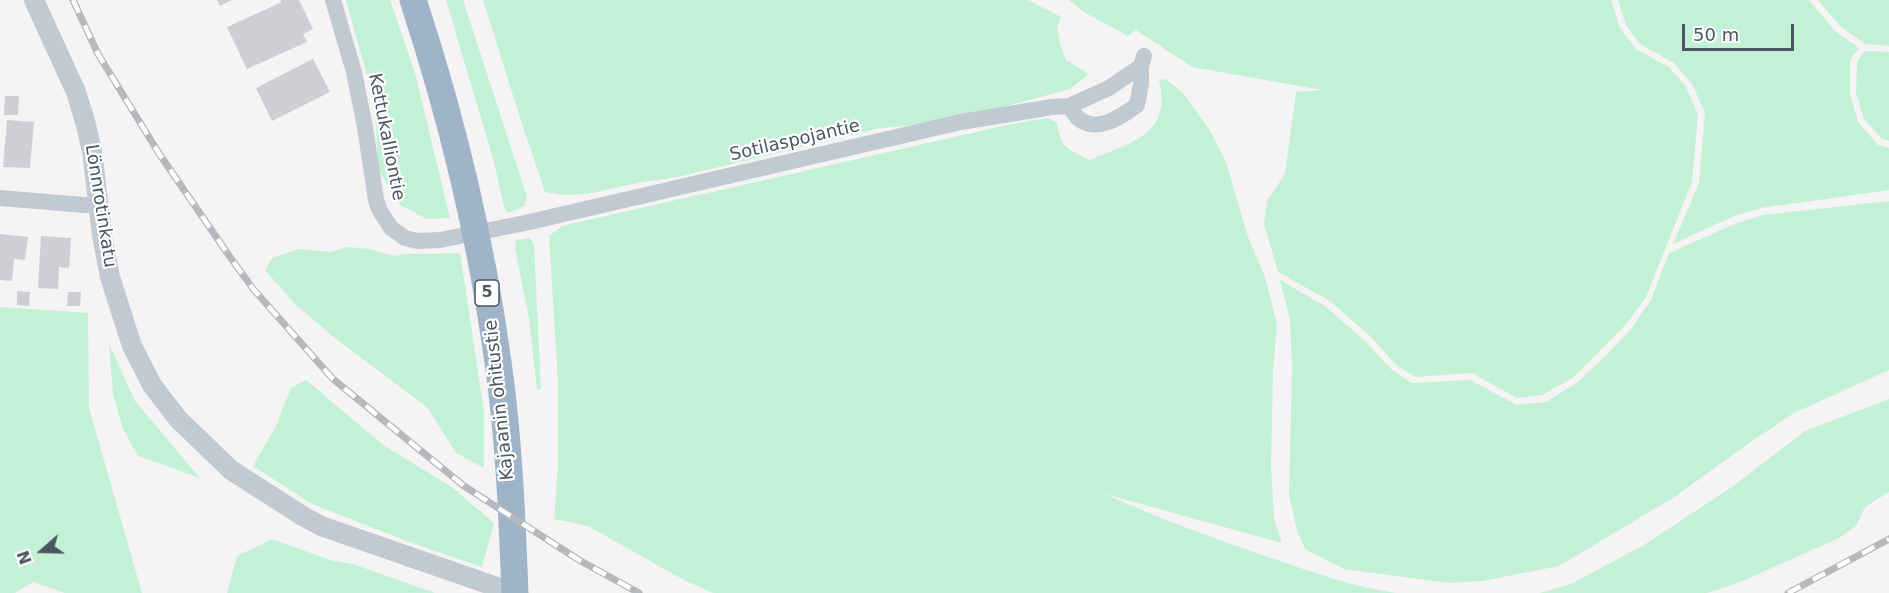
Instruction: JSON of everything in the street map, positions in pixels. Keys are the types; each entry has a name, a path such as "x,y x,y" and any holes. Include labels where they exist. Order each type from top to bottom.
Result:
{"highway":[{"name":"Kajaanin ohitustie","path":"413,0 463,172 490,309 499,363 506,434 512,508 514,593"}],"street":[{"name":"Lönnrotinkatu","path":"34,0 76,92 85,121 92,151 102,235 110,277 132,346 152,385 178,419 231,470 321,526 514,593"},
{"name":"Kettukalliontie","path":"333,0 354,72 376,200 380,211 391,228 405,238 418,241 440,240"},
{"name":"Sotilaspojantie","path":"440,240 525,223 961,122 1069,106 1109,88 1142,61 1142,84 1137,105 1123,115 1101,125 1080,120 1069,106"},
{"path":"0,198 98,205"}],"green space":[{"path":"346,0 390,0 415,73 450,218 427,219 400,205 378,169 376,124 370,86"},
{"path":"446,0 463,0 527,197 524,206 508,213 504,207 494,162"},
{"path":"483,0 1028,0 1061,17 1057,26 1066,60 1089,74 1070,89 981,113 936,122 876,129 678,177 587,194 564,195 545,192"},
{"path":"1069,0 1611,0 1620,28 1636,49 1669,67 1686,87 1698,115 1692,182 1646,297 1626,324 1574,377 1542,395 1517,398 1472,373 1415,377 1396,365 1370,336 1330,301 1278,272 1264,224 1267,201 1285,174 1296,92 1322,90 1192,67 1136,30 1128,36 1084,12"},
{"path":"1618,0 1809,0 1835,31 1859,48 1850,59 1850,94 1858,122 1878,145 1889,148 1889,190 1761,208 1734,216 1673,244 1699,183 1705,113 1692,84 1674,63 1640,44 1626,25"},
{"path":"1818,0 1889,0 1889,46 1865,44 1840,26"},
{"path":"1865,51 1889,52 1889,141 1882,139 1864,119 1856,93 1857,61"},
{"path":"1166,79 1184,94 1209,129 1226,162 1248,237 1265,277 1277,324 1273,373 1271,465 1274,520 1282,543 1105,494 1186,527 1315,573 1347,583 1396,593 713,593 684,580 588,526 554,519 558,465 558,384 549,236 562,226 1007,125 1048,118 1057,123 1063,143 1076,154 1089,160 1133,142 1154,125 1160,113 1162,99 1159,80"},
{"path":"1889,201 1889,370 1794,413 1676,496 1559,566 1483,581 1448,583 1344,569 1305,549 1297,530 1289,495 1292,368 1290,320 1280,280 1325,306 1365,341 1392,370 1412,383 1470,380 1517,405 1546,402 1578,382 1631,329 1651,300 1669,253 1737,223 1763,215"},
{"path":"530,238 534,245 541,389 537,390 529,319 515,248 516,240"},
{"path":"348,247 370,249 393,256 460,253 484,412 484,468 456,453 428,408 331,335 296,305 265,270 272,258 299,249 331,252"},
{"path":"0,307 88,313 89,408 142,593 65,593 33,582 15,593 0,593"},
{"path":"109,344 135,401 200,478 138,456 123,429 113,394"},
{"path":"306,380 382,444 453,488 494,523 482,567 412,543 312,504 253,466 275,428 291,388"},
{"path":"1889,399 1889,492 1865,507 1856,526 1839,538 1738,583 1707,593 1540,593 1571,584 1644,545 1732,487 1805,431"},
{"path":"272,539 435,593 227,593 237,556"}],"building":[{"path":"217,0 232,0 220,6"},
{"path":"280,0 299,0 313,29 303,34 307,42 247,69 227,27 282,2"},
{"path":"313,59 330,92 272,121 256,88"},
{"path":"5,96 19,96 18,115 4,115"},
{"path":"7,120 34,122 30,168 3,167"},
{"path":"0,234 28,237 25,260 14,259 12,281 0,280"},
{"path":"41,236 71,238 69,268 59,267 58,289 38,288"},
{"path":"17,291 30,292 29,306 17,305"},
{"path":"68,292 81,292 80,306 67,306"}],"railway":[{"path":"73,0 98,54 160,155 254,290 333,379 464,486 579,560 639,593"},
{"path":"1788,593 1889,539"}]}
